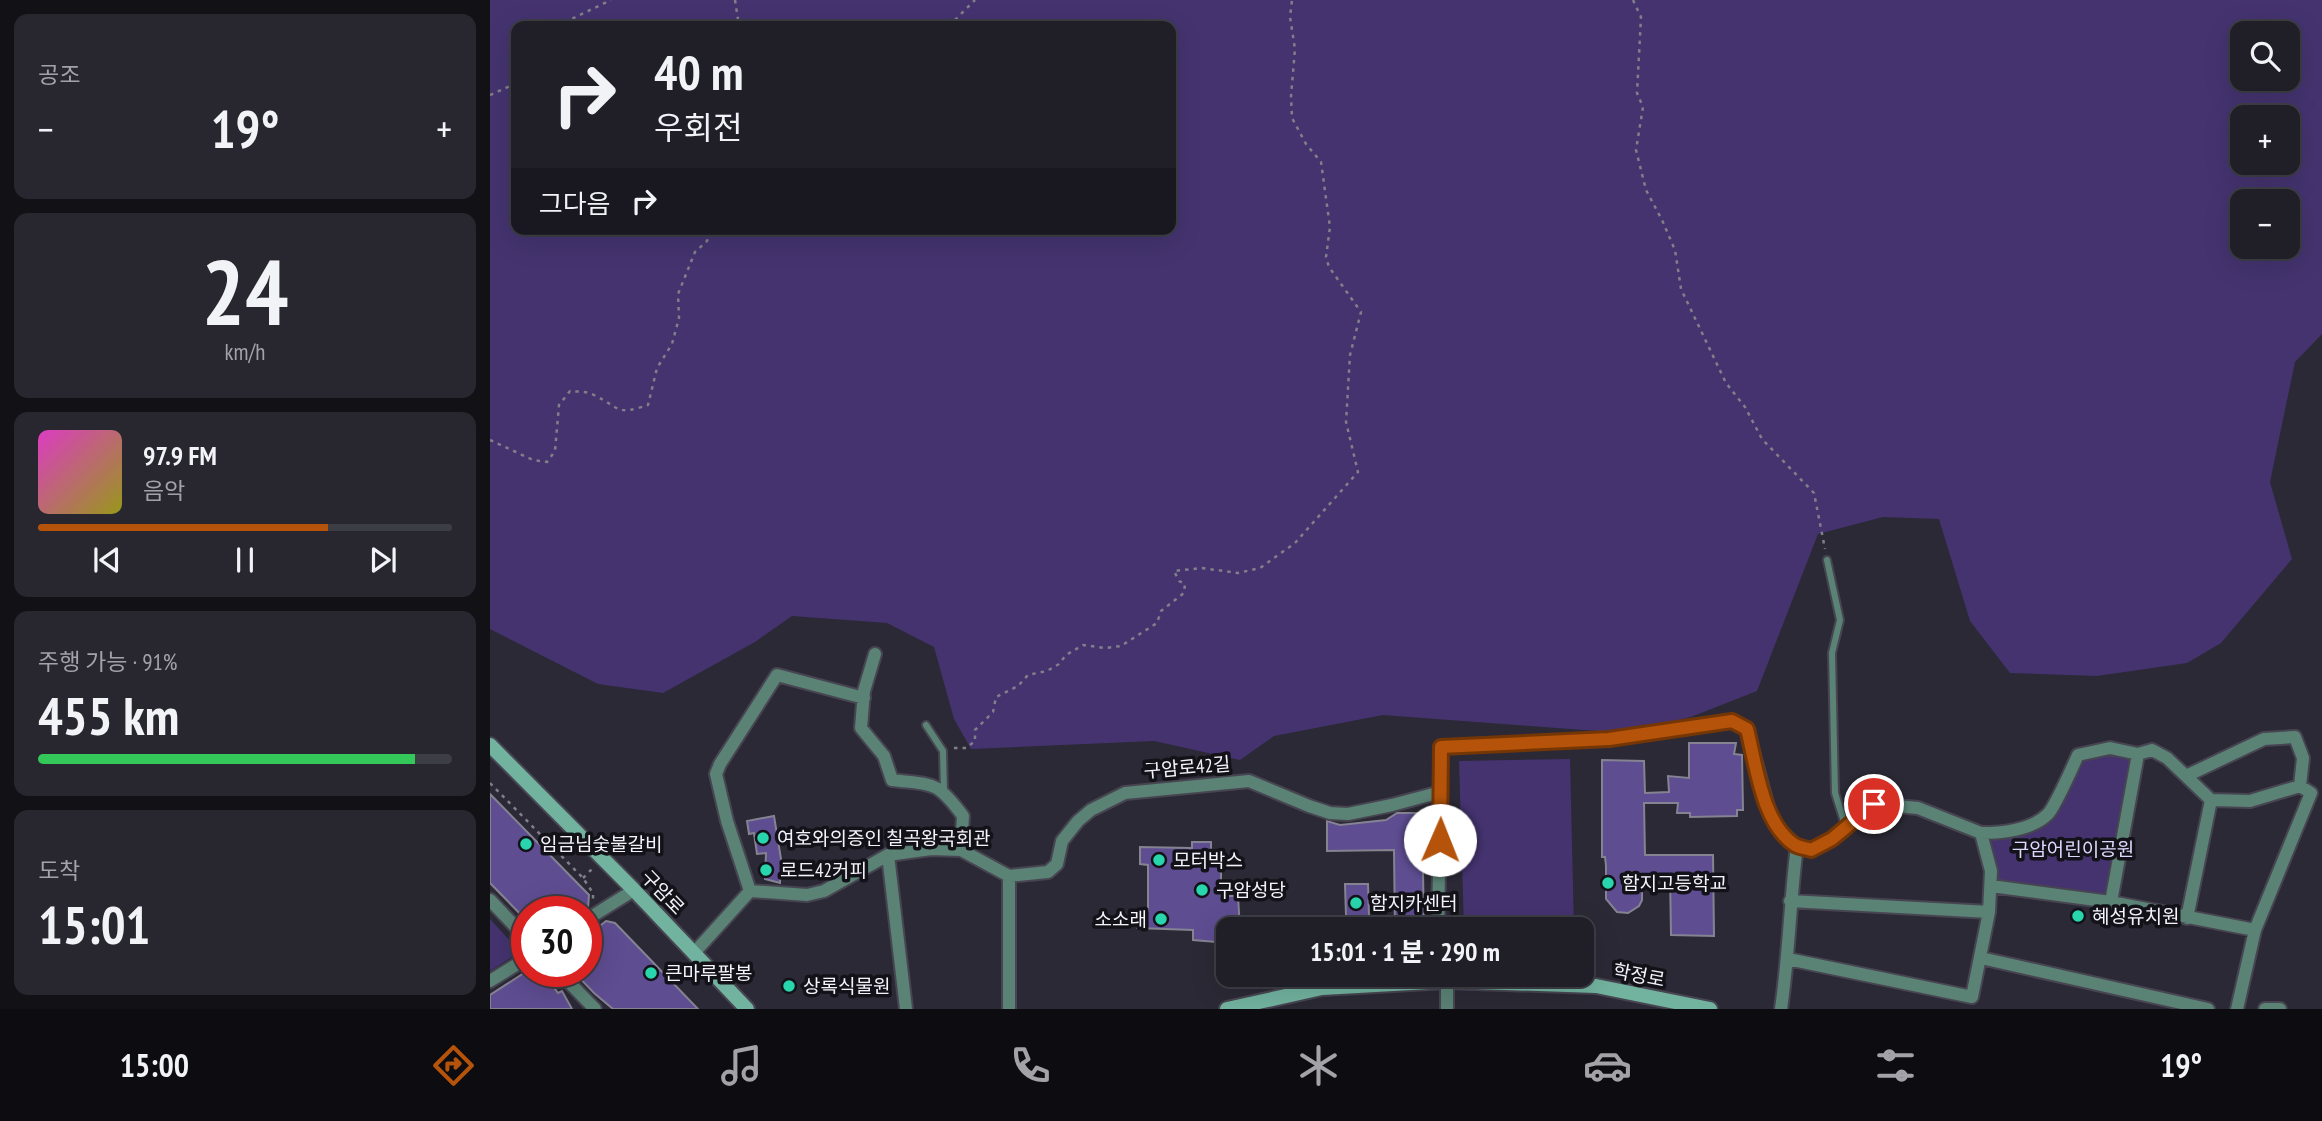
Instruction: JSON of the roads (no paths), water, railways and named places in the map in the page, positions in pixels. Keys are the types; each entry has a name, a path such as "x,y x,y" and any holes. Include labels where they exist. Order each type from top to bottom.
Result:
{"main road":[{"name":"구암로","path":"490,745 747,1009"},
{"name":"학정로","path":"1594,986 1710,1009"},
{"name":"학정로","path":"1227,1009 1335,987"}],"street":[{"path":"875,654 864,698 861,728 884,756 892,780 935,785 944,792 963,816 961,850"},
{"path":"750,891 727,821 716,774 720,764 777,675 864,698"},
{"path":"1438,917 1441,747 1609,739 1732,721 1747,729 1770,815 1782,833 1797,846 1811,850 1832,839 1874,804 1918,808 1981,833 2002,833 2024,828 2048,814 2078,755 2110,748 2138,754 2152,750 2167,758 2211,800 2250,801 2311,792"},
{"path":"2186,776 2264,739 2295,737 2311,792 2255,930 2236,1009"},
{"path":"2111,902 2138,754"},
{"name":"구암로42길","path":"1009,876 1048,872 1057,864 1062,841 1078,821 1091,810 1125,793 1249,781 1330,813 1349,814 1392,806 1441,792"},
{"path":"2187,918 2211,800"},
{"path":"1788,959 1972,997 1989,912 1991,886 1981,833"},
{"path":"1781,1009 1797,846"},
{"path":"750,891 807,895 824,891 888,855 932,849 961,850 1009,876 1009,1009"},
{"path":"888,855 906,1009"},
{"path":"1991,886 2111,902 2255,930"},
{"path":"602,910 634,890"},
{"path":"694,953 750,891"},
{"path":"490,900 511,922"},
{"path":"1790,901 1989,912"},
{"path":"1981,958 2208,1009"},
{"path":"490,981 511,968"},
{"path":"573,987 594,1009"},
{"path":"1443,987 1447,1009"},
{"path":"2265,1009 2280,1009"}],"lane":[{"path":"1827,561 1840,620 1832,653 1835,793 1846,828"},
{"path":"926,725 943,751 944,792"}],"place":[{"name":"여호와의증인 칠곡왕국회관","path":"763,838"},
{"name":"임금님숯불갈비","path":"526,844"},
{"name":"모터박스","path":"1159,860"},
{"name":"로드42커피","path":"766,870"},
{"name":"함지고등학교","path":"1608,883"},
{"name":"구암성당","path":"1202,890"},
{"name":"함지카센터","path":"1356,903"},
{"name":"혜성유치원","path":"2078,916"},
{"name":"소소래","path":"1161,919"},
{"name":"큰마루팔봉","path":"651,973"},
{"name":"상록식물원","path":"789,986"}],"park label":[{"name":"구암어린이공원","path":"2073,849"}]}
